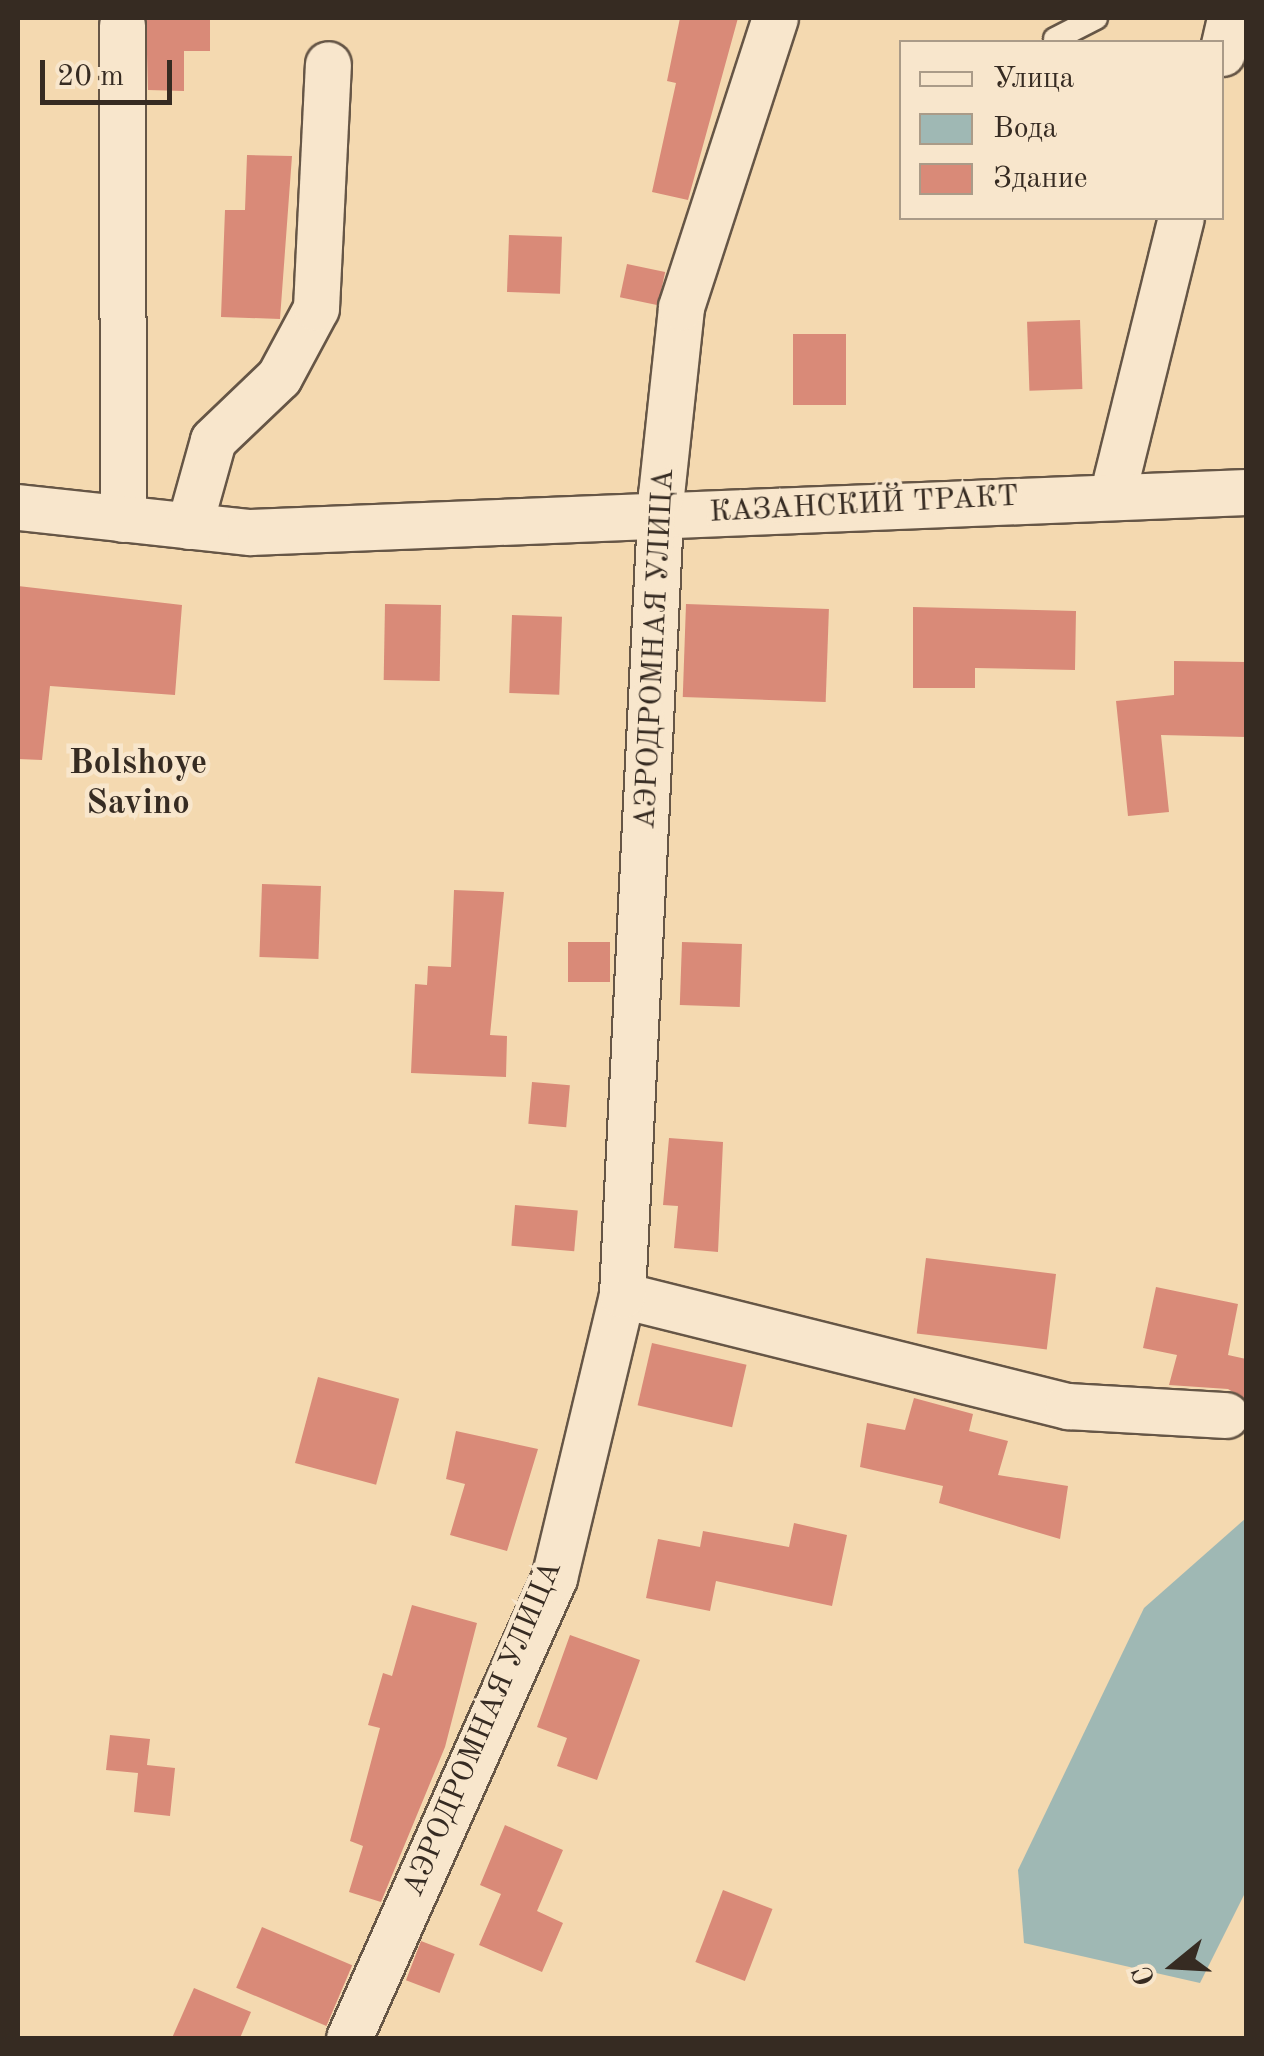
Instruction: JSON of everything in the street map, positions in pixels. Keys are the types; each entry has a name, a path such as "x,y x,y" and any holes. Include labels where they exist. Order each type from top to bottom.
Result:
{"street":[{"name":"АЭРОДРОМНАЯ УЛИЦА","path":"348,2038 554,1578 622,1295 662,516 681,307 775,18"},
{"path":"1224,44 1230,18"},
{"path":"122,25 124,518"},
{"path":"189,526 213,440 279,377 316,308 328,64"},
{"path":"1113,492 1181,220"},
{"name":"КАЗАНСКИЙ ТРАКТ","path":"18,507 250,532 662,516 1113,492 1246,492"},
{"path":"622,1295 1068,1406 1226,1415"}],"lane":[{"path":"1055,39 1096,18"}],"water":[{"path":"1246,1518 1246,1891 1200,1983 1024,1943 1018,1870 1144,1608"}],"building":[{"path":"146,18 210,18 210,51 184,51 184,91 148,90"},
{"path":"680,18 738,18 688,200 652,192 676,83 667,81"},
{"path":"247,155 292,156 280,319 221,317 225,210 245,210"},
{"path":"509,235 562,237 560,294 507,292"},
{"path":"627,264 665,272 658,305 620,297"},
{"path":"1080,320 1082,389 1029,391 1027,322"},
{"path":"793,334 846,334 846,405 793,405"},
{"path":"18,586 182,605 175,695 50,686 42,760 18,759"},
{"path":"385,604 441,605 440,681 384,680"},
{"path":"686,604 829,609 826,702 683,697"},
{"path":"913,607 1076,611 1075,670 975,668 975,688 913,688"},
{"path":"512,615 562,617 559,695 509,693"},
{"path":"1174,661 1246,662 1246,737 1161,735 1169,812 1128,816 1116,701 1174,695"},
{"path":"262,884 321,886 318,959 259,957"},
{"path":"454,890 504,892 490,1035 507,1036 506,1077 411,1073 415,984 427,985 428,966 451,967"},
{"path":"568,942 610,942 610,982 568,982"},
{"path":"682,942 742,944 740,1007 680,1005"},
{"path":"532,1082 570,1085 566,1127 528,1124"},
{"path":"669,1138 723,1142 718,1252 674,1248 678,1206 663,1205"},
{"path":"515,1205 578,1210 574,1251 511,1246"},
{"path":"926,1258 1056,1274 1047,1349 917,1333"},
{"path":"1156,1287 1238,1304 1228,1355 1246,1359 1246,1400 1228,1389 1169,1385 1177,1355 1143,1348"},
{"path":"652,1343 747,1365 732,1427 638,1405"},
{"path":"318,1377 399,1399 376,1485 295,1463"},
{"path":"914,1398 973,1414 969,1431 1008,1441 998,1475 1068,1486 1060,1539 939,1503 943,1486 860,1467 867,1423 905,1430"},
{"path":"456,1431 538,1449 507,1551 450,1535 465,1484 446,1479"},
{"path":"794,1523 847,1535 832,1606 716,1581 710,1611 646,1598 658,1539 700,1547 703,1531 789,1547"},
{"path":"412,1605 477,1623 445,1747 381,1902 349,1892 363,1846 350,1841 380,1728 368,1725 383,1673 392,1676"},
{"path":"570,1635 640,1660 597,1780 557,1766 567,1738 537,1727"},
{"path":"110,1735 150,1739 147,1765 175,1768 170,1816 134,1812 138,1773 106,1770"},
{"path":"505,1825 563,1850 537,1911 563,1923 542,1972 479,1945 501,1894 480,1885"},
{"path":"723,1890 772,1909 745,1981 695,1962"},
{"path":"262,1927 352,1965 326,2026 236,1988"},
{"path":"421,1941 455,1954 440,1993 406,1980"},
{"path":"194,1988 251,2012 240,2038 172,2038"}],"district":[{"name":"Bolshoye Savino","path":"138,784"}]}
